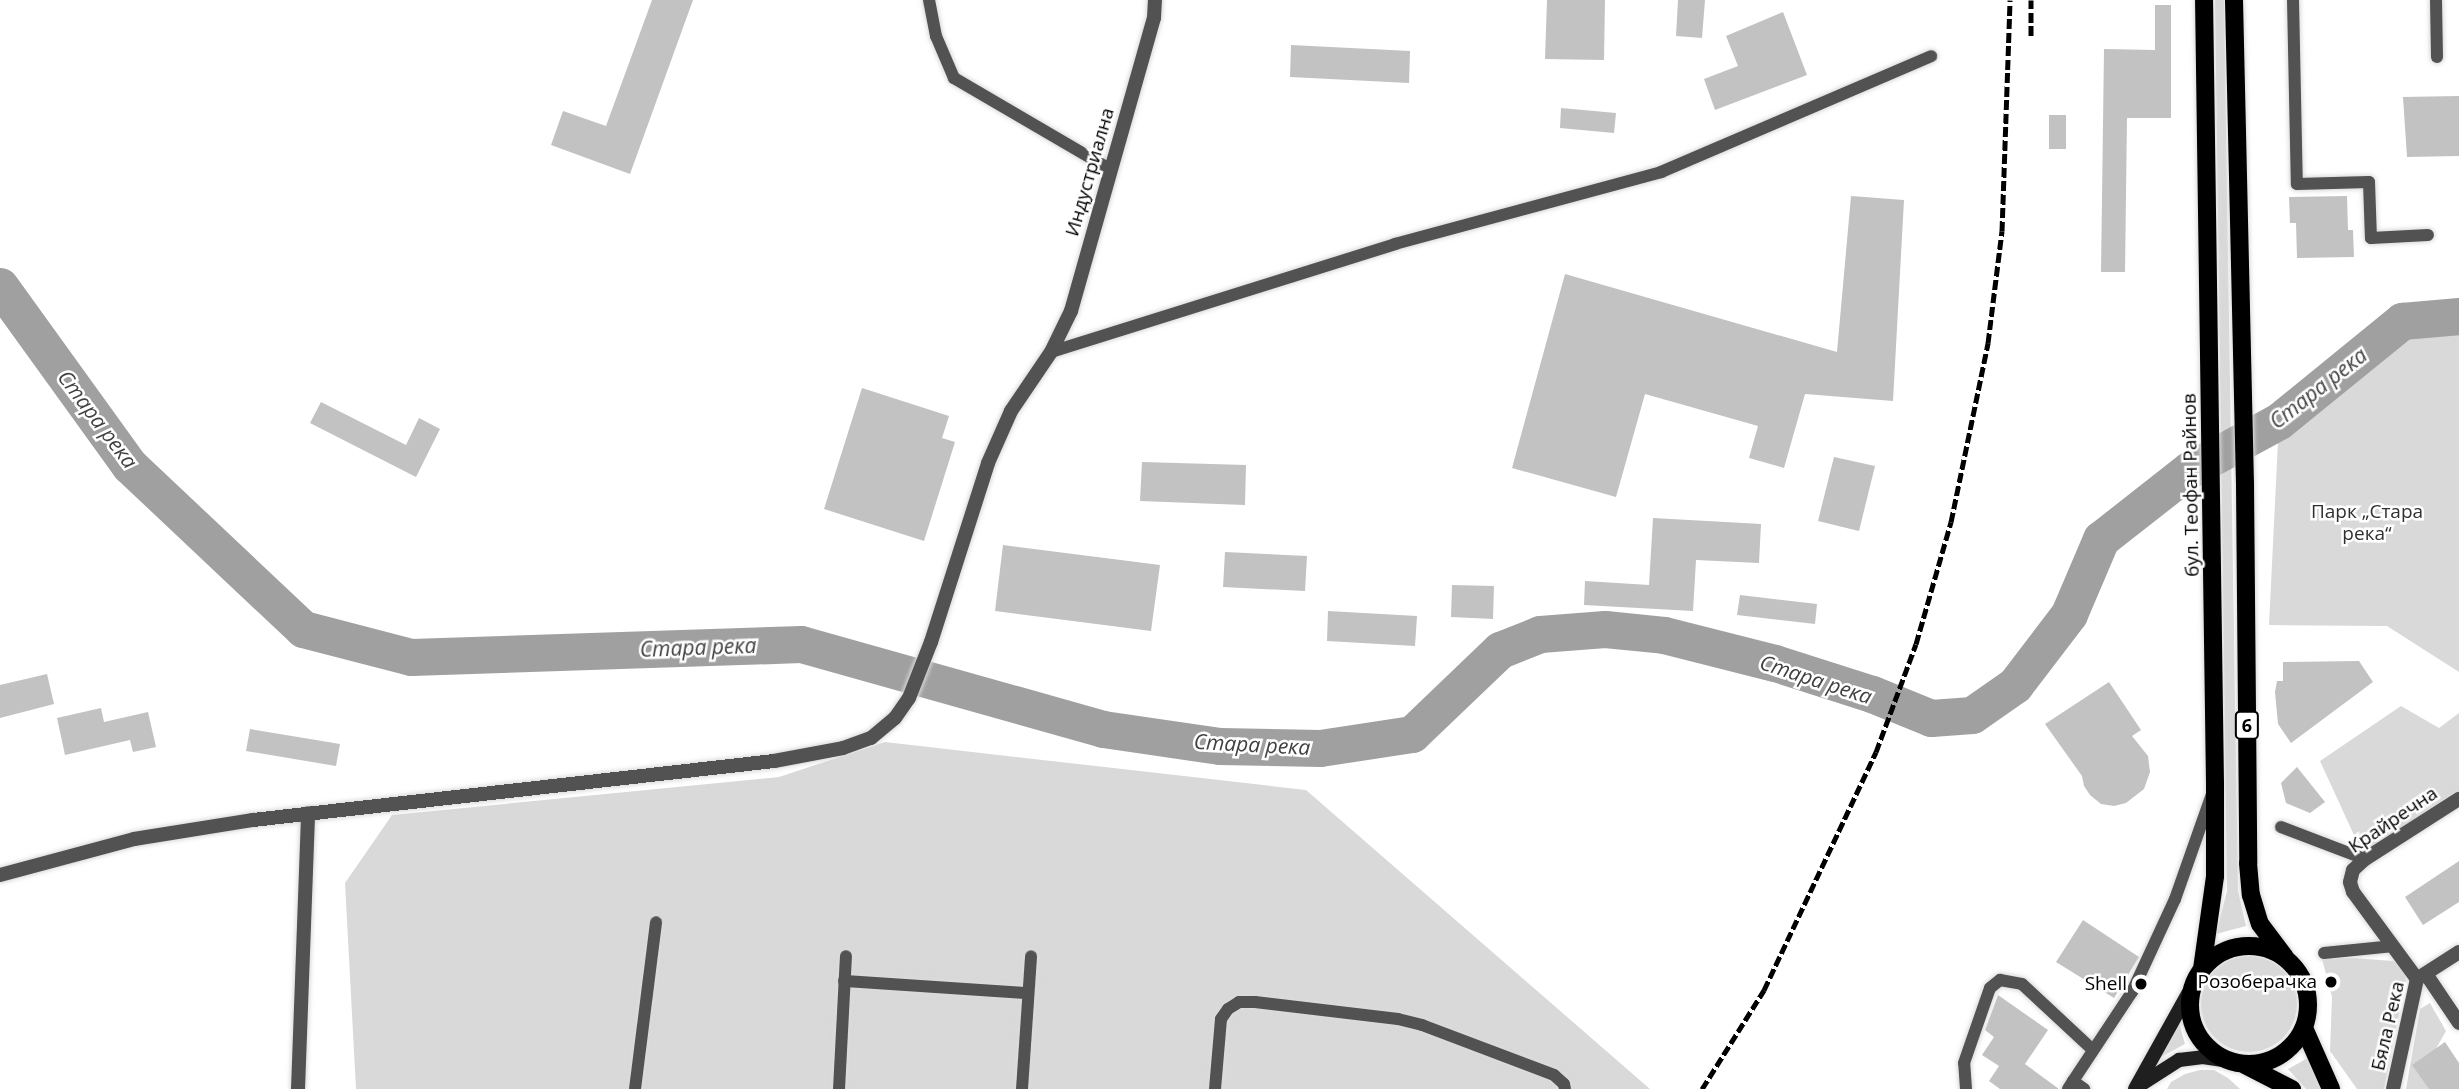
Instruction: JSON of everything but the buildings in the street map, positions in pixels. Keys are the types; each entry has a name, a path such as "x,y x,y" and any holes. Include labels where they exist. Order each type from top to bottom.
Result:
{"main road":[{"name":"бул. Теофан Райнов","path":"2198,975 2215,876 2204,0"},
{"name":"6","path":"2234,0 2245,483 2249,878 2260,924 2299,972 2307,990 2309,1009 2304,1028 2331,1089"},
{"path":"2136,1089 2198,975 2226,950 2246,945 2267,948 2285,957"},
{"name":"6","path":"2198,975 2190,1007 2196,1032 2206,1046 2292,1089"},
{"path":"2136,1089 2156,1072 2179,1060 2203,1057 2261,1063 2279,1056 2294,1044 2304,1028"}],"street":[{"name":"Индустриална","path":"0,875 135,839 308,813 774,761 843,748 871,738 895,718 909,698 931,642 988,463 1011,411 1051,352 1071,311 1154,18 1155,0"},
{"name":"Крайречна","path":"2459,799 2365,859 2353,870 2350,882 2353,892 2394,946 2459,1023"},
{"path":"298,1089 308,813"},
{"name":"Бяла Река","path":"2393,1089 2421,976 2459,952"}],"lane":[{"path":"929,0 936,36 954,78 1110,169"},
{"path":"2293,0 2297,184 2368,182 2371,238 2428,235"},
{"path":"2436,0 2437,57"},
{"path":"1051,352 1395,244 1661,172 1931,56"},
{"path":"2084,1089 2070,1085 2132,992 2170,911 2215,784"},
{"path":"2281,827 2365,859"},
{"path":"635,1089 656,922"},
{"path":"2324,953 2394,946"},
{"path":"839,1089 846,956"},
{"path":"1022,1089 1031,956"},
{"path":"1966,1089 1964,1063 1990,988 2000,980 2022,984 2093,1050"},
{"path":"844,981 1027,993"},
{"path":"1215,1089 1221,1019 1227,1009 1239,1002 1379,1017 1422,1025 1554,1075 1564,1084 1564,1089"}],"green space":[{"path":"2215,0 2224,0 2238,891 2246,926 2216,934 2227,891"},
{"name":"Парк „Стара река“","path":"2459,316 2459,672 2387,626 2269,625 2279,421 2402,321"},
{"path":"2401,706 2439,728 2459,713 2459,799 2365,859 2320,761"},
{"path":"885,742 1306,790 1650,1089 356,1089 345,883 392,815 779,777"},
{"path":"2249,956 2267,959 2283,970 2294,986 2297,1004 2294,1022 2283,1038 2267,1049 2249,1052 2231,1049 2215,1038 2204,1022 2201,1004 2204,986 2215,970 2231,959"},
{"path":"2322,959 2393,961 2404,968 2406,980 2384,1089 2357,1089 2330,1051 2332,997"},
{"path":"2430,1003 2446,1031 2424,1070 2436,1089 2406,1089 2420,1009"},
{"path":"2179,1023 2185,1044 2159,1058"},
{"path":"2308,1058 2321,1089 2306,1089 2288,1069"},
{"path":"2200,1070 2214,1070 2240,1089 2167,1089 2171,1082"}],"waterway":[{"name":"Стара река","path":"0,286 129,465 303,629 411,657 801,644 1103,729 1220,746 1320,748 1412,734 1500,650 1540,634 1605,629 1664,635 1775,663 1872,694 1931,718 1972,715 2015,685 2069,614 2101,539 2189,470 2279,421 2402,321 2459,316"}],"railway":[{"path":"1702,1089 1764,990 1876,752 1916,644 1951,522 1988,343 2002,231 2010,0"},
{"path":"2031,0 2031,36"}],"place":[{"name":"Розоберачка","path":"2331,982"},
{"name":"Shell","path":"2141,984"}]}
